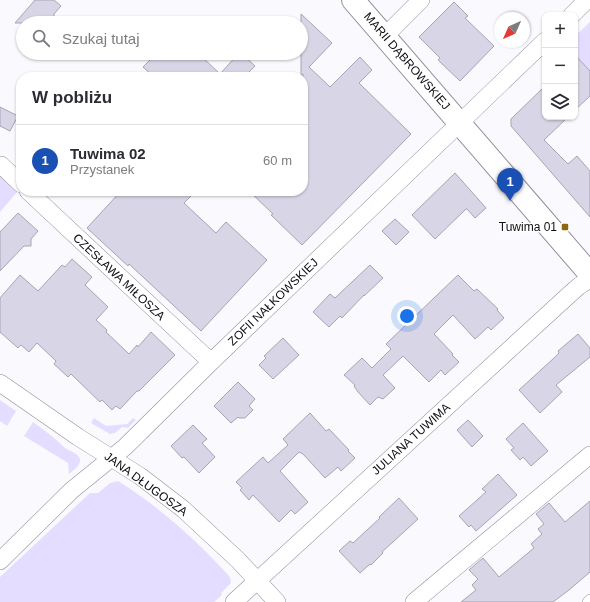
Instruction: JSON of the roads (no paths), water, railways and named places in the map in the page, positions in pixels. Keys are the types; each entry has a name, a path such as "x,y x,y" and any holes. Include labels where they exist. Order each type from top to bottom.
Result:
{"street":[{"name":"MARII DĄBROWSKIEJ","path":"352,0 385,36 590,274"},
{"path":"385,36 421,0"},
{"path":"575,12 587,0"},
{"name":"ZOFII NAŁKOWSKIEJ","path":"0,561 72,490 130,442 211,362 542,44"},
{"path":"1,165 16,179"},
{"name":"CZESŁAWA MIŁOSZA","path":"33,196 211,362"},
{"name":"JULIANA TUWIMA","path":"234,602 557,306 590,279"},
{"name":"JANA DŁUGOSZA","path":"0,383 78,437 140,476 183,509 238,560 277,602"},
{"path":"414,602 590,455"}],"place":[{"name":"Tuwima 02","path":"510,201"},
{"name":"Tuwima 01","path":"565,227"}]}
